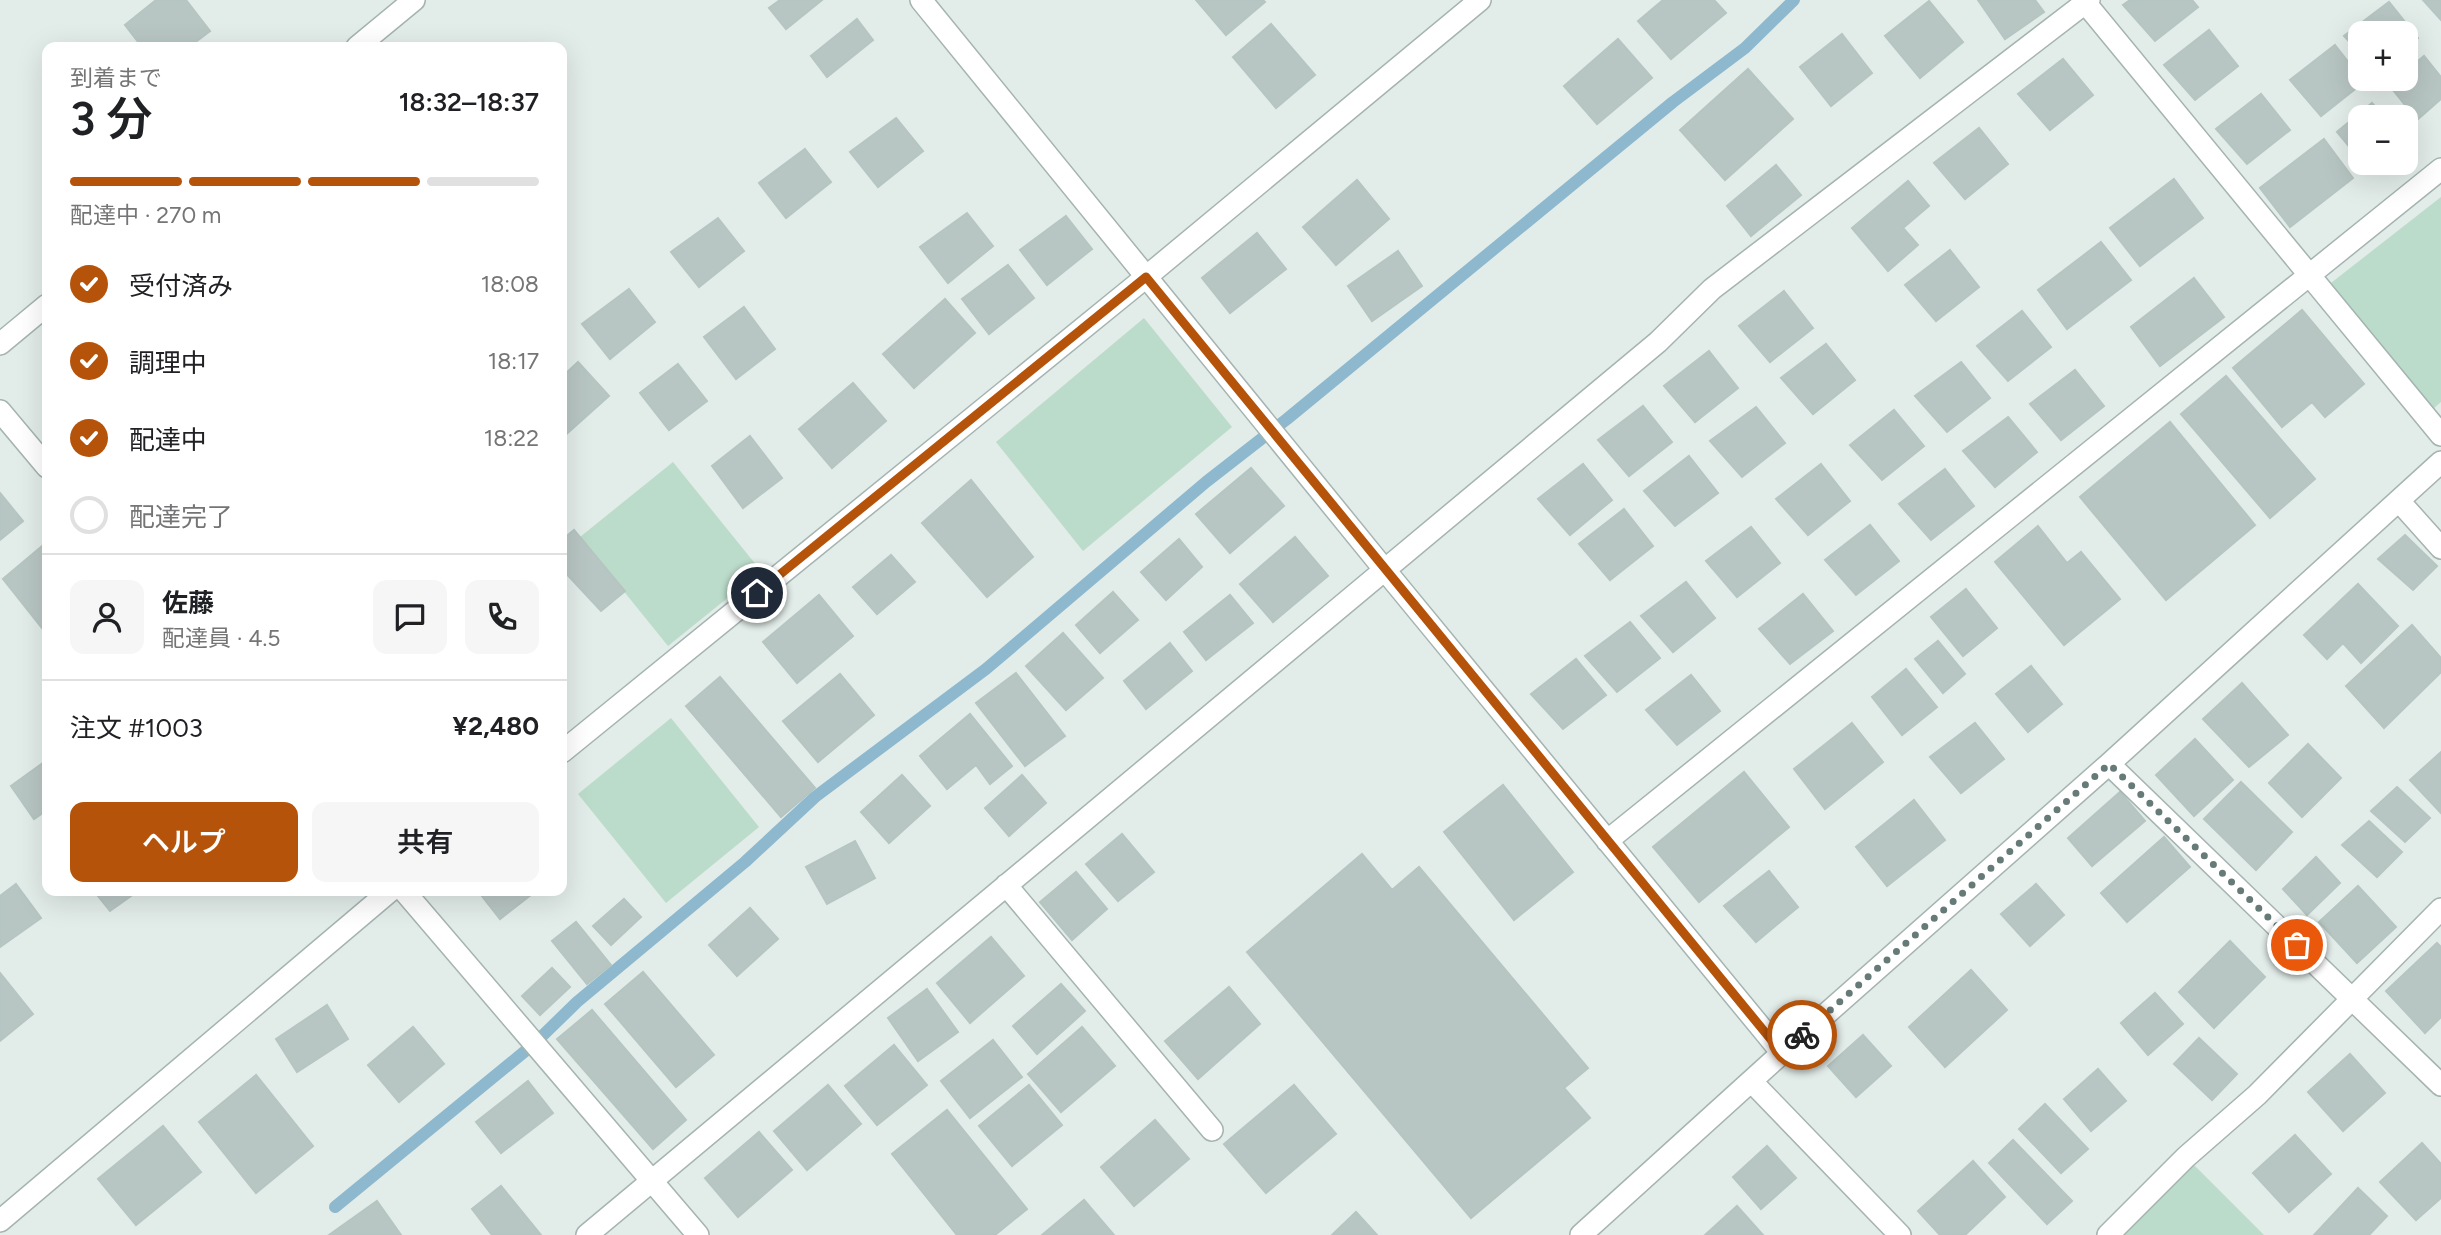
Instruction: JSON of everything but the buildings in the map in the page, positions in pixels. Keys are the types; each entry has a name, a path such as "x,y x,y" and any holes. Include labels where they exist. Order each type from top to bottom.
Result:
{"street":[{"path":"363,42 414,0"},
{"path":"921,0 1782,1053"},
{"path":"567,747 1146,277 1480,0"},
{"path":"587,1235 1658,342 1712,289 2086,1 2441,435"},
{"path":"1608,841 2441,169"},
{"path":"0,344 42,309"},
{"path":"0,411 42,461"},
{"path":"1581,1235 2109,764 2441,462"},
{"path":"2399,500 2441,548"},
{"path":"2109,764 2441,1085"},
{"path":"1006,885 1212,1130"},
{"path":"0,1220 384,896"},
{"path":"408,896 698,1235"},
{"path":"2108,1235 2186,1157 2257,1095 2441,909"},
{"path":"1751,1081 1900,1235"}],"green space":[{"path":"2441,197 2441,402 2425,416 2322,290"},
{"path":"1144,318 1232,427 1083,551 996,442"},
{"path":"673,462 761,571 668,646 580,537"},
{"path":"671,718 759,827 666,903 578,794"},
{"path":"2186,1157 2264,1235 2108,1235"}],"waterway":[{"path":"335,1207 535,1043 577,1002 745,862 815,797 986,669 1206,482 1287,419 1673,102 1745,48 1794,0"}],"way so far":[{"path":"1802,1035 2109,764 2297,945"}],"route":[{"path":"757,593 1146,277 1782,1053 1802,1035"}]}
